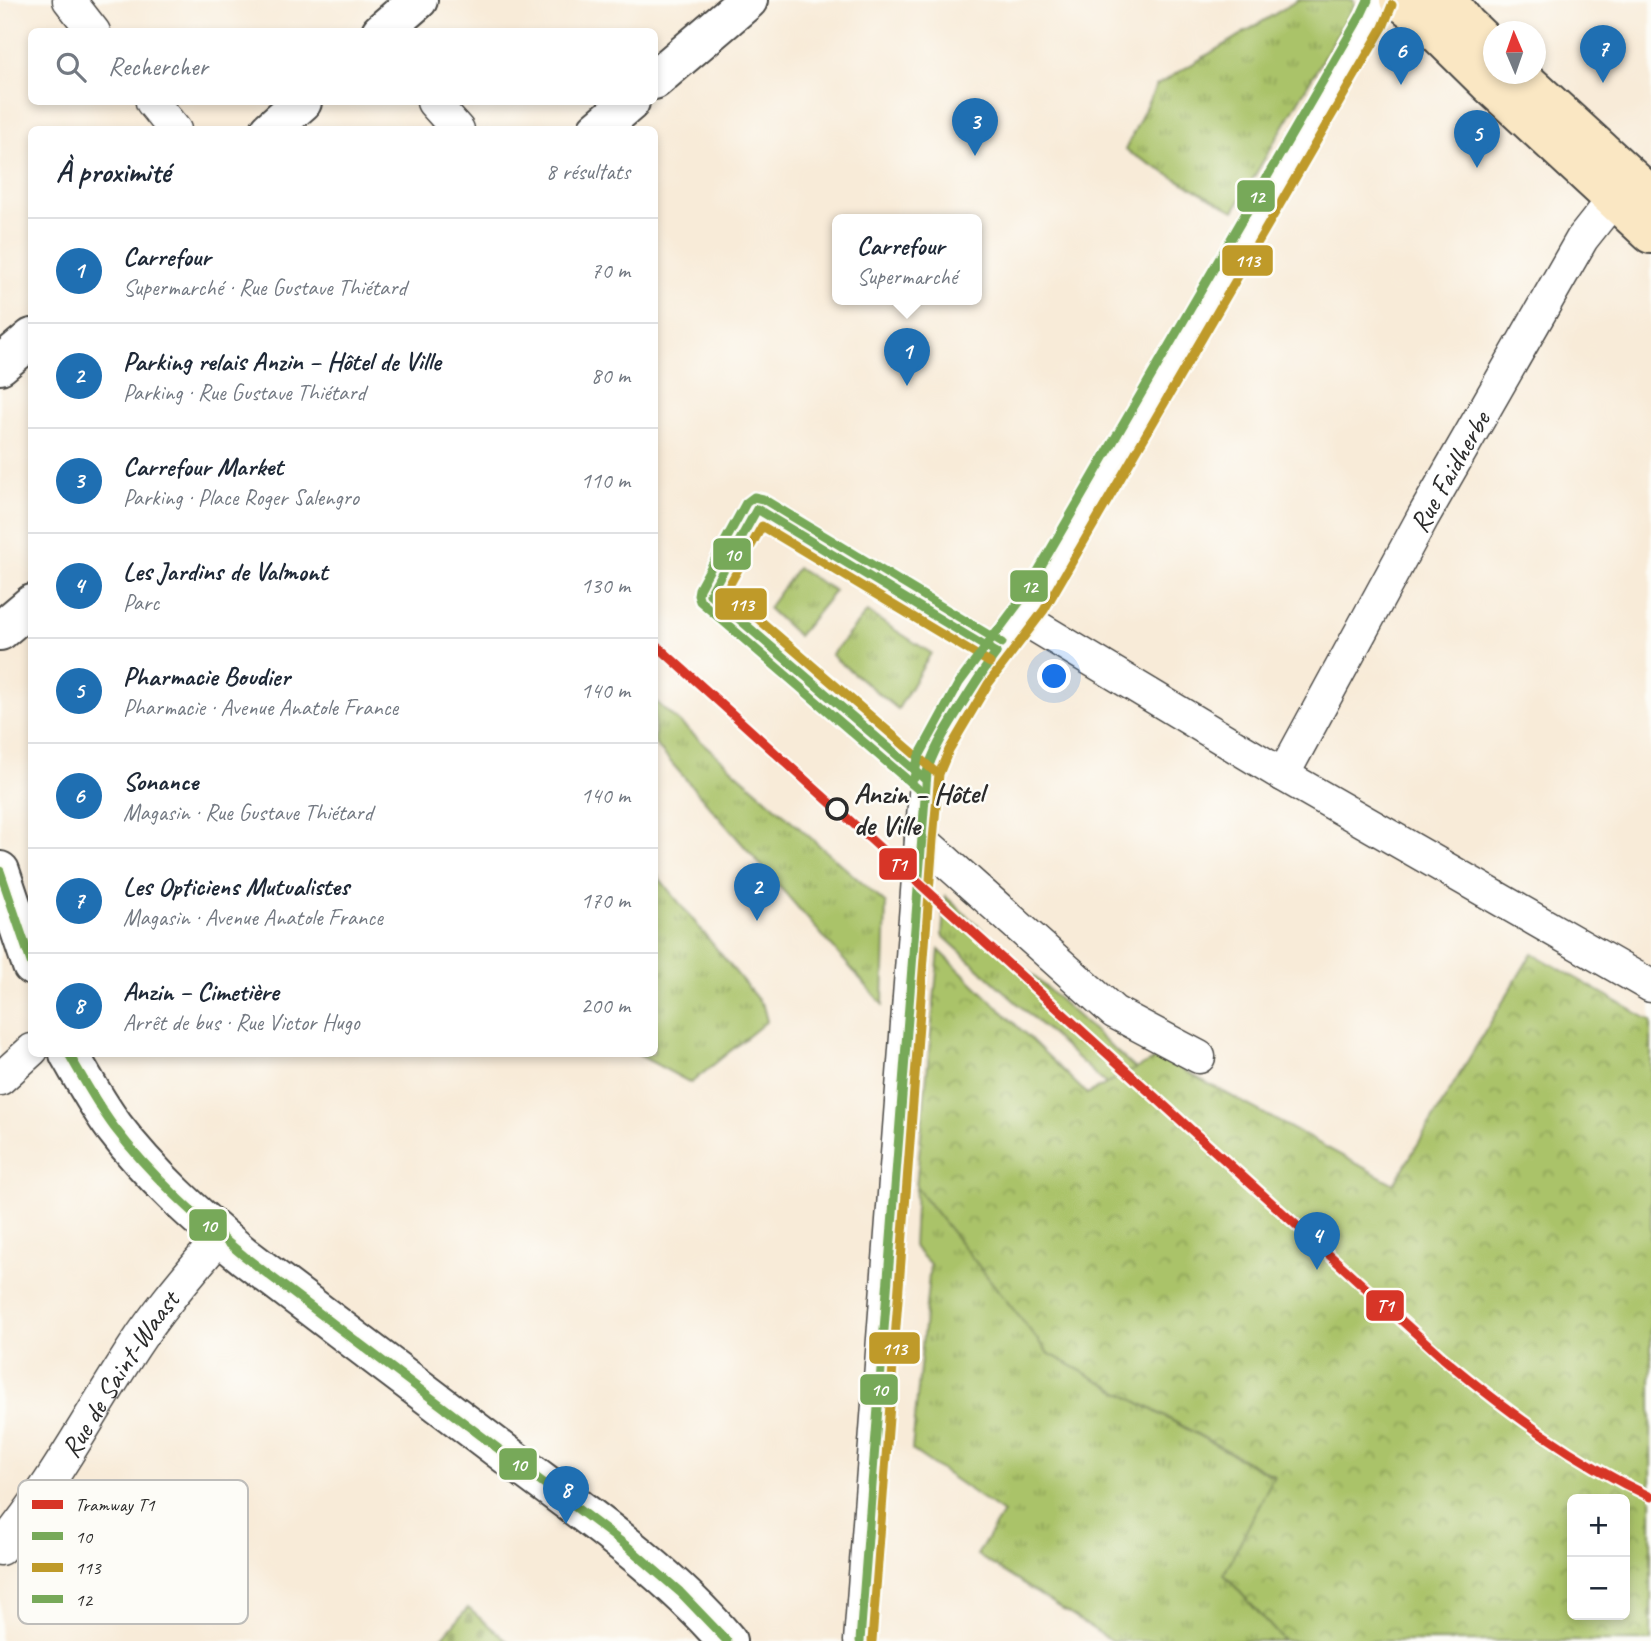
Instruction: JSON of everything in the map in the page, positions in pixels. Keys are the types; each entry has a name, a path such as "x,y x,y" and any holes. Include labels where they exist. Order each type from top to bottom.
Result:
{"main road":[{"path":"1399,0 1419,15 1482,77 1632,191"},
{"path":"1447,0 1483,41"},
{"path":"1528,84 1632,191 1651,234"}],"street":[{"path":"69,0 91,28"},
{"path":"386,28 418,0"},
{"path":"658,77 748,0"},
{"path":"860,1641 927,772 933,755 970,689 1024,619 1372,21 1381,0"},
{"path":"154,105 172,126"},
{"path":"275,126 299,105"},
{"path":"436,105 454,126"},
{"path":"602,126 626,105"},
{"name":"Rue Faidherbe","path":"1283,775 1423,517 1575,251 1588,230 1632,191"},
{"path":"0,365 28,341"},
{"path":"0,631 28,607"},
{"path":"1024,619 1283,775 1651,986"},
{"path":"921,839 1114,1012 1199,1057"},
{"path":"0,871 28,954"},
{"path":"0,1079 28,1054"},
{"path":"71,1057 99,1104 131,1147 169,1189 220,1237 601,1526 680,1591 727,1641"},
{"name":"Rue de Saint-Waast","path":"51,1480 156,1314 220,1237"},
{"name":"Rue de Saint-Waast","path":"0,1549 18,1525"}],"green space":[{"path":"1298,0 1353,0 1355,4 1234,211 1125,150 1156,86"},
{"path":"797,568 835,591 798,636 768,608"},
{"path":"867,612 931,653 898,709 831,655"},
{"path":"658,704 886,904 883,1005 658,747"},
{"path":"658,877 763,1006 767,1021 691,1083 643,1057 658,1057"},
{"path":"945,896 1277,1197 1261,1225 942,935"},
{"path":"939,950 1087,1094 1159,1057 1394,1184 1532,953 1651,1021 1651,1641 1284,1641 1224,1574 1274,1476 1048,1353 916,1187"},
{"path":"916,1187 1049,1353 1274,1477 1224,1574 1284,1641 1112,1641 977,1555 1003,1513 912,1450 930,1264 913,1246"},
{"path":"468,1608 507,1641 439,1641"}],"tram line":[{"name":"T1","path":"658,647 1443,1358 1542,1434 1595,1468 1651,1497"}],"transit line":[{"name":"12","path":"914,778 918,758 959,683 1023,597 1368,0"},
{"name":"113","path":"872,1641 939,774 949,750 988,684 1044,610 1383,27 1392,5"},
{"name":"12","path":"918,789 700,601 699,589 746,503 754,497 763,499 1002,643"},
{"name":"10","path":"926,780 710,594 757,509 996,653"},
{"name":"113","path":"934,771 726,591 762,526 990,663"},
{"name":"10","path":"860,1641 927,772 944,734 996,653"},
{"name":"10","path":"0,871 28,953"},
{"name":"10","path":"71,1057 102,1109 128,1145 159,1179 209,1226 244,1256 628,1547 680,1592 727,1641"}],"place":[{"name":"Les Opticiens Mutualistes","path":"1603,83"},
{"name":"Sonance","path":"1401,85"},
{"name":"Carrefour Market","path":"975,156"},
{"name":"Pharmacie Boudier","path":"1477,168"},
{"name":"Carrefour","path":"907,386"},
{"name":"Anzin – Hôtel de Ville","path":"837,809"},
{"name":"Parking relais Anzin – Hôtel de Ville","path":"757,921"},
{"name":"Les Jardins de Valmont","path":"1317,1270"},
{"name":"Anzin – Cimetière","path":"566,1524"}]}
